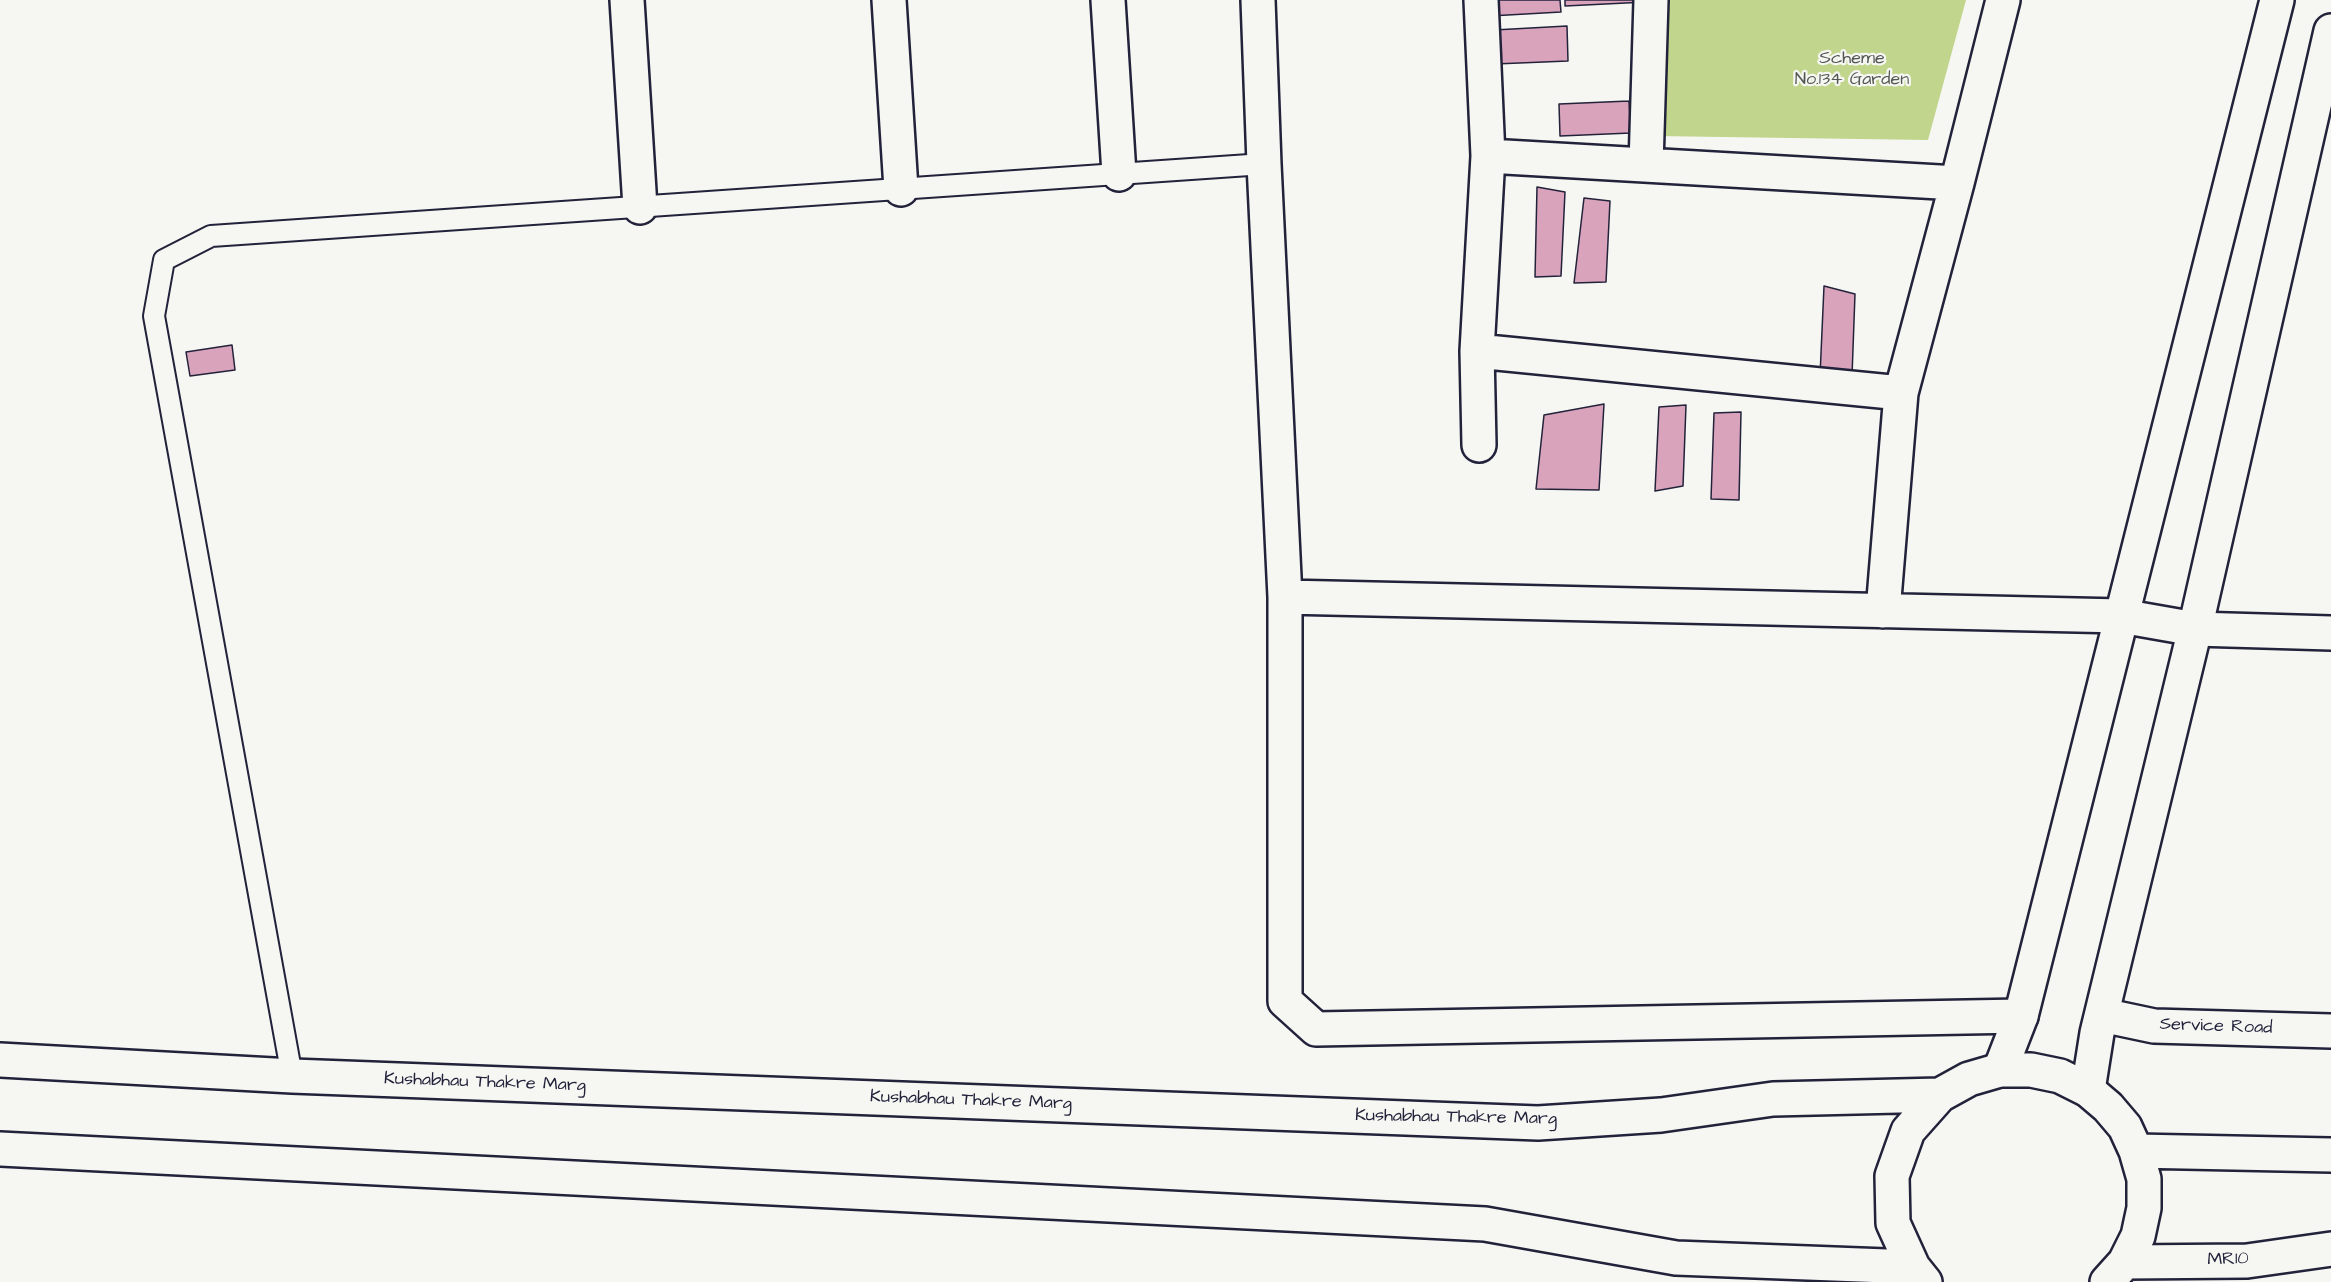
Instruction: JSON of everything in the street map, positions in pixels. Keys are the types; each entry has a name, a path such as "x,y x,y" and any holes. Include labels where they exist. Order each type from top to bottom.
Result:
{"street":[{"path":"627,0 640,207"},
{"path":"889,0 901,189"},
{"path":"1108,0 1119,174"},
{"path":"1258,0 1285,597 1285,1001 1316,1029 2021,1016"},
{"path":"1479,445 1478,351 1488,156 1481,0"},
{"path":"1647,165 1651,0"},
{"path":"1883,611 1901,393 2003,0"},
{"path":"2000,1070 2021,1016 2277,0"},
{"path":"2088,1090 2102,1015 2326,73 2331,31"},
{"path":"1488,156 1957,183"},
{"path":"1478,351 1901,393"},
{"path":"1285,597 2121,616 2195,629 2331,633"},
{"name":"Service Road","path":"2102,1015 2154,1026 2331,1031"},
{"name":"Kushabhau Thakre Marg","path":"0,1060 292,1076 1538,1123 1661,1115 1773,1099 1940,1095"},
{"name":"MR10","path":"1919,1275 1893,1223 1892,1176 1908,1131 1940,1095 1969,1079 2000,1070 2031,1070 2060,1076 2088,1090 2108,1107 2125,1127 2136,1151 2144,1179 2144,1208 2138,1236 2116,1272"},
{"name":"MR10","path":"0,1149 1485,1224 1676,1258 1919,1275"},
{"path":"2136,1151 2331,1155"},
{"name":"MR10","path":"2116,1272 2247,1261 2331,1249"}],"lane":[{"path":"292,1076 154,316 165,260 211,236 1264,164"}],"green space":[{"name":"Scheme No.134 Garden","path":"1659,0 1966,0 1928,140 1655,136"}],"building":[{"path":"1490,0 1560,0 1561,12 1490,16"},
{"path":"1565,0 1646,0 1646,2 1565,6"},
{"path":"1567,26 1568,61 1495,64 1494,30"},
{"path":"1629,101 1631,133 1560,136 1559,104"},
{"path":"1537,187 1565,192 1561,276 1535,277"},
{"path":"1584,198 1610,201 1606,282 1574,283"},
{"path":"1824,286 1855,294 1852,376 1820,376"},
{"path":"232,345 235,370 190,376 186,352"},
{"path":"1604,404 1599,490 1536,489 1544,415"},
{"path":"1686,405 1683,486 1655,491 1659,407"},
{"path":"1741,412 1739,500 1711,499 1714,413"}]}
